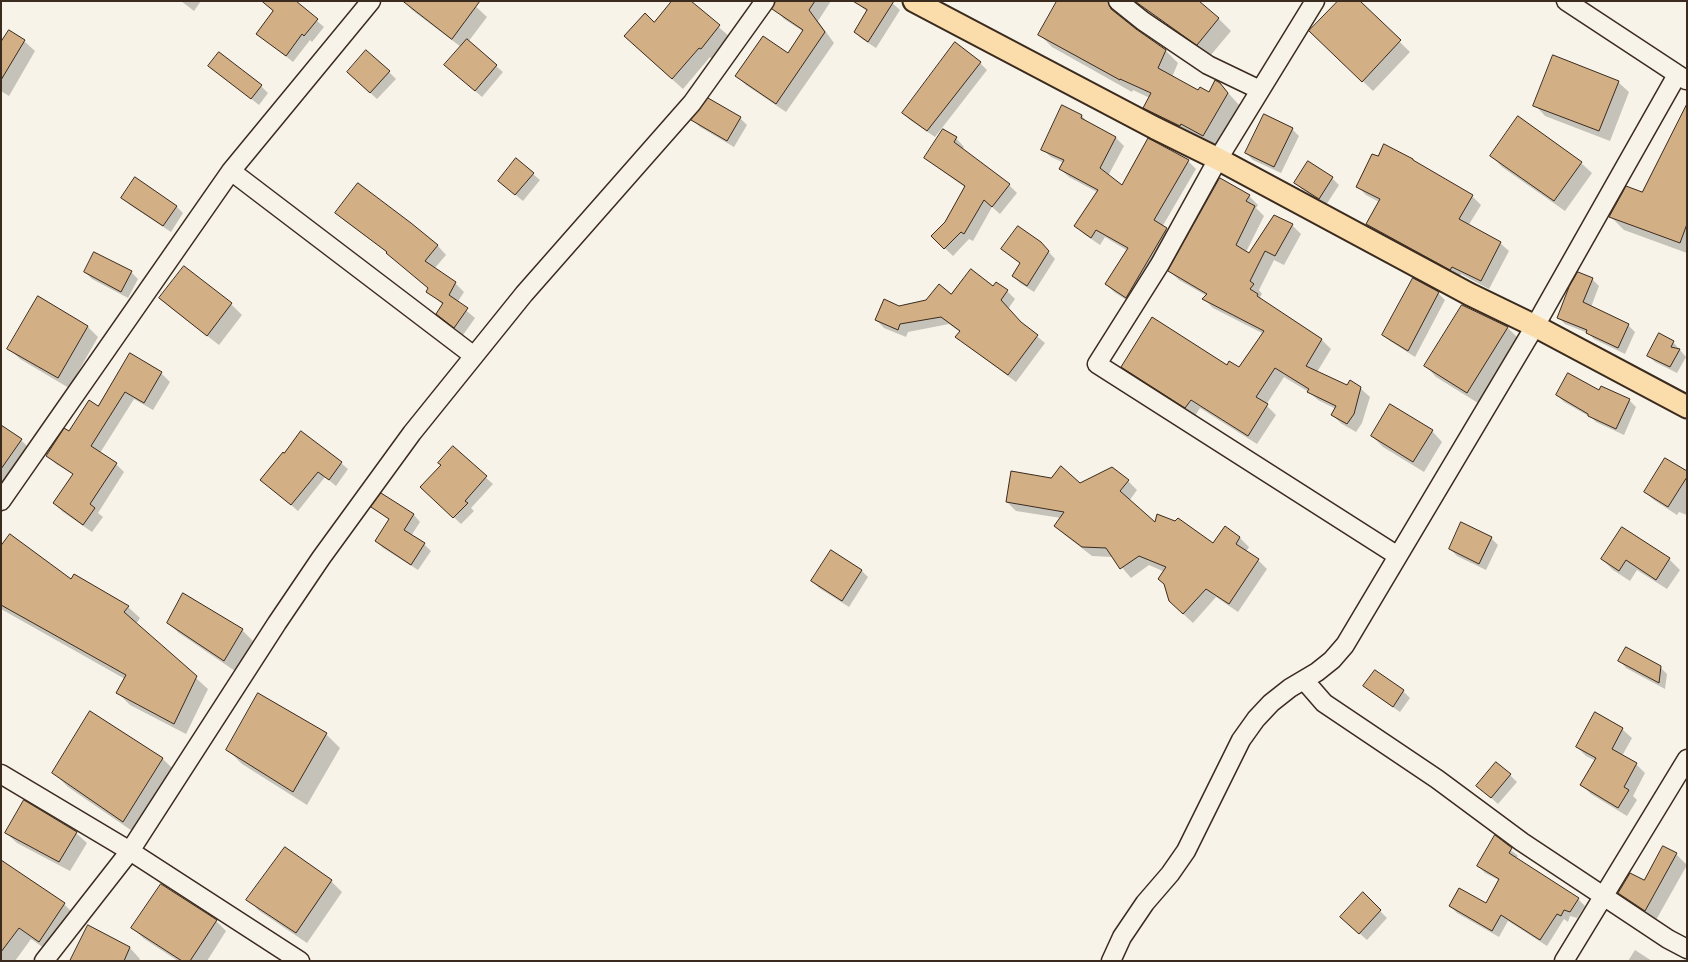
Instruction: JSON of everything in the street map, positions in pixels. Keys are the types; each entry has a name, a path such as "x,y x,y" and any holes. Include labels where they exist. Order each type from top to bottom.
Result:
{"main road":[{"path":"914,1 1155,128 1218,159 1468,294 1535,326 1687,407"}],"street":[{"path":"1,501 231,171 371,1"},
{"path":"44,961 130,851 277,623 321,558 412,433 524,294 692,103 765,1"},
{"path":"1118,1 1143,21 1208,65 1260,90"},
{"path":"1315,1 1218,159 1160,264 1097,364 1398,556"},
{"path":"1111,961 1122,937 1145,903 1186,852 1241,740 1256,718 1271,703 1332,660 1345,645 1682,78 1566,1"},
{"path":"231,171 474,356"},
{"path":"1304,680 1324,703 1437,779 1522,842 1668,939 1687,949"},
{"path":"1564,961 1687,759"},
{"path":"1,774 130,851 300,961"}],"building":[{"path":"262,1 296,1 318,19 304,36 302,34 286,56 256,34 273,11"},
{"path":"403,1 480,1 452,39"},
{"path":"672,1 691,1 720,25 701,49 699,48 672,79 624,36 645,13 654,22"},
{"path":"776,1 815,1 809,10 825,32 776,104 735,76 763,36 788,53 803,30 772,9"},
{"path":"853,1 894,1 868,42 854,32 867,10"},
{"path":"1057,1 1108,1 1111,9 1166,50 1158,68 1198,90 1200,87 1209,92 1215,80 1220,83 1228,93 1203,136 1181,124 1180,126 1143,108 1151,93 1120,80 1038,35"},
{"path":"1135,1 1199,1 1219,18 1197,45"},
{"path":"1338,1 1360,1 1401,40 1362,82 1309,31"},
{"path":"9,30 25,40 1,80 1,42"},
{"path":"467,39 497,65 475,91 444,65"},
{"path":"955,42 981,62 927,131 902,113"},
{"path":"366,50 390,71 370,93 347,72"},
{"path":"219,52 262,85 251,99 208,66"},
{"path":"1553,55 1619,81 1599,131 1533,106"},
{"path":"708,98 741,117 727,141 691,120"},
{"path":"1687,104 1687,224 1680,243 1609,217 1626,186 1642,192"},
{"path":"1062,105 1082,115 1081,118 1116,137 1100,168 1122,185 1148,138 1189,160 1154,220 1167,228 1126,298 1105,284 1128,248 1096,230 1091,238 1074,226 1098,190 1059,169 1064,160 1041,150"},
{"path":"1264,114 1293,128 1274,167 1245,153"},
{"path":"1518,116 1582,162 1554,201 1490,156"},
{"path":"943,129 957,137 954,142 1010,184 992,207 984,200 964,234 961,232 944,249 931,236 945,222 965,186 924,158"},
{"path":"1384,144 1473,195 1459,219 1501,242 1481,281 1452,267 1450,270 1366,224 1380,199 1356,187 1372,154 1378,156"},
{"path":"516,158 534,173 515,195 498,181"},
{"path":"1308,161 1333,177 1319,199 1294,183"},
{"path":"135,177 177,206 163,226 121,198"},
{"path":"1220,178 1250,195 1246,201 1255,206 1236,245 1249,253 1274,215 1293,224 1275,256 1265,251 1250,281 1254,284 1250,289 1258,294 1257,296 1322,339 1306,366 1347,385 1350,380 1361,387 1354,414 1347,424 1331,415 1336,406 1307,392 1309,389 1275,368 1256,397 1268,404 1248,436 1191,400 1185,408 1121,367 1152,317 1227,365 1229,361 1239,367 1264,331 1202,299 1207,294 1168,271"},
{"path":"358,183 438,245 425,261 456,282 449,295 468,308 454,328 436,314 443,303 426,292 428,288 387,252 335,213"},
{"path":"1018,226 1041,242 1049,251 1027,286 1012,276 1020,263 1001,249"},
{"path":"94,252 132,271 121,292 84,272"},
{"path":"184,266 232,303 207,336 159,298"},
{"path":"971,269 993,286 996,282 1008,290 1001,300 1021,322 1038,335 1008,375 955,337 960,331 941,317 900,324 898,330 875,320 884,299 899,306 926,300 939,284 951,294"},
{"path":"1578,272 1593,278 1583,302 1629,324 1618,348 1586,333 1587,330 1557,318 1569,287"},
{"path":"1413,278 1439,292 1408,351 1382,335"},
{"path":"38,296 88,326 58,378 7,349"},
{"path":"1462,305 1508,327 1467,393 1424,366"},
{"path":"1659,333 1674,341 1671,347 1680,349 1670,367 1647,356"},
{"path":"130,353 162,372 144,403 125,392 91,446 117,463 90,504 95,508 83,525 53,503 73,474 46,456 64,428 69,431 89,400 98,406"},
{"path":"1568,373 1599,390 1601,386 1630,399 1616,429 1588,416 1588,414 1556,395"},
{"path":"1390,404 1433,430 1413,462 1371,436"},
{"path":"1,425 22,439 1,469"},
{"path":"301,431 342,462 329,480 318,472 291,505 260,480"},
{"path":"453,446 487,476 465,501 468,503 453,518 420,487 441,465 438,463"},
{"path":"1665,458 1687,471 1687,477 1668,507 1644,492"},
{"path":"1061,466 1080,483 1112,467 1129,480 1120,491 1155,522 1157,514 1175,521 1178,518 1213,543 1225,526 1240,537 1236,544 1259,559 1229,604 1206,589 1183,614 1169,601 1164,584 1158,579 1166,567 1139,556 1120,569 1106,548 1082,547 1054,526 1064,512 1006,502 1011,471 1051,478"},
{"path":"381,493 414,514 404,530 425,543 411,565 375,541 389,519 371,507"},
{"path":"1461,522 1492,537 1479,564 1449,549"},
{"path":"1622,527 1670,558 1656,580 1626,560 1619,571 1601,559"},
{"path":"10,534 71,579 74,574 129,606 124,612 197,676 174,724 116,693 126,675 1,605 1,546"},
{"path":"831,550 862,570 842,601 811,581"},
{"path":"183,593 243,629 224,661 167,623"},
{"path":"1626,647 1661,666 1659,683 1618,661"},
{"path":"1375,670 1404,690 1393,707 1363,686"},
{"path":"258,693 327,733 293,792 226,750"},
{"path":"90,711 163,758 123,822 52,773"},
{"path":"1595,712 1623,728 1612,749 1637,763 1624,787 1629,790 1618,808 1580,785 1596,758 1576,747"},
{"path":"1496,762 1511,774 1491,798 1476,786"},
{"path":"24,800 77,832 59,862 5,833"},
{"path":"1495,835 1512,848 1509,853 1579,898 1570,912 1564,910 1561,916 1557,914 1540,940 1501,915 1492,931 1449,906 1459,888 1486,903 1499,879 1477,866"},
{"path":"1663,846 1677,853 1645,911 1618,893 1630,873 1644,880"},
{"path":"285,847 332,880 296,933 246,900"},
{"path":"1,860 65,903 39,942 19,928 1,952"},
{"path":"161,884 217,920 190,961 182,961 131,928"},
{"path":"1363,892 1381,910 1359,934 1340,917"},
{"path":"88,925 130,947 124,961 70,961"}]}
